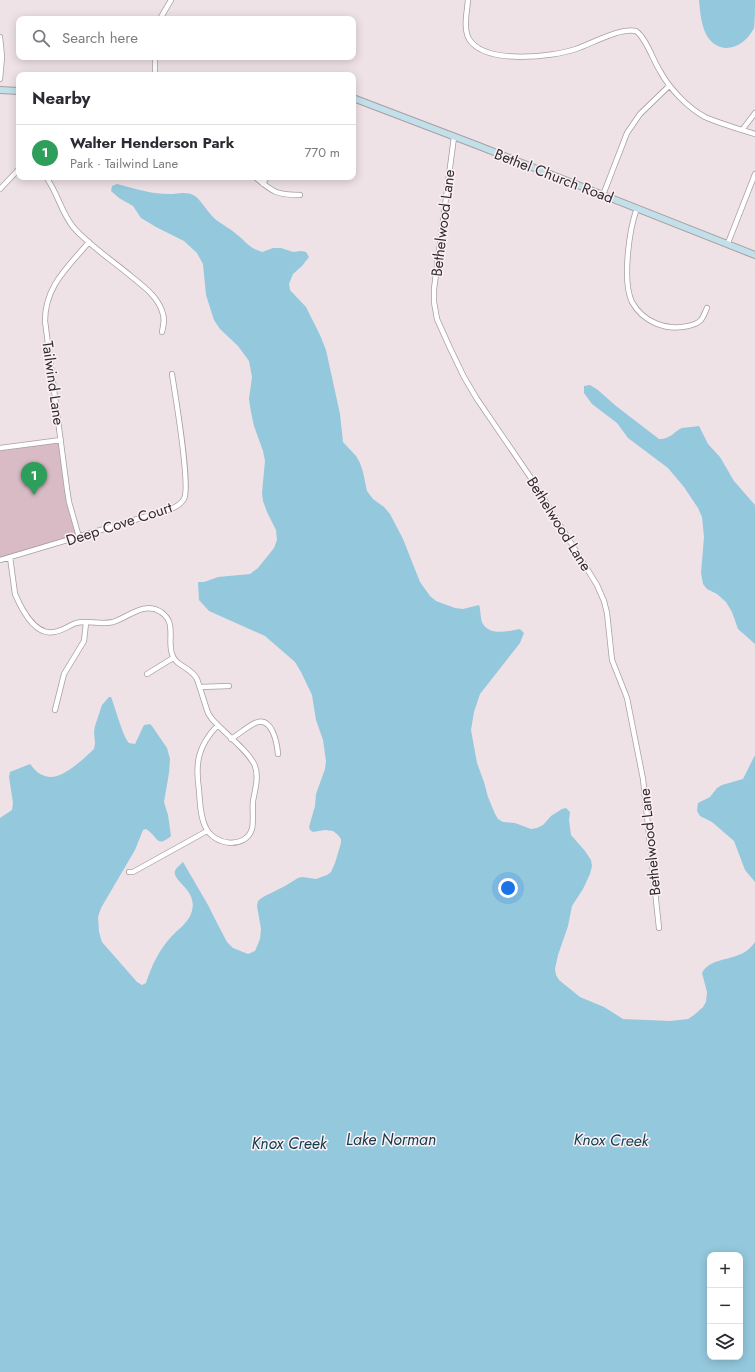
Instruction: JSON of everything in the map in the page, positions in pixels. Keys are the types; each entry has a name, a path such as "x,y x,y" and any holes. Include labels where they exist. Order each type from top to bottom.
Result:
{"street":[{"path":"162,16 171,0"},
{"path":"468,0 466,26 467,35 475,46 498,55 512,57 558,54 574,50 618,33 632,30 636,31 642,36 669,86 682,99 701,114 712,120 755,134"},
{"path":"0,38 2,57 0,79"},
{"path":"155,60 155,72"},
{"path":"603,195 627,133 640,114 669,86"},
{"path":"0,90 16,91"},
{"name":"Bethel Church Road","path":"356,99 755,254"},
{"path":"742,130 755,113"},
{"name":"Bethelwood Lane","path":"454,137 435,283 435,311 450,348 477,399 534,484 577,552 597,585 604,601 607,613 612,660 627,698 643,779 659,928"},
{"path":"0,189 16,171"},
{"path":"728,243 755,174"},
{"path":"48,180 69,222 89,242 154,295 163,312 164,318 162,332"},
{"path":"258,180 273,191 280,194 300,195"},
{"path":"263,184 265,180"},
{"path":"637,208 630,234 627,278 630,297 637,309 646,319 656,324 677,328 692,325 698,322 702,318 707,308"},
{"name":"Tailwind Lane","path":"79,537 69,502 45,321 46,305 53,286 89,242"},
{"name":"Deep Cove Court","path":"0,560 79,537 179,505 185,497 186,473 172,374"},
{"path":"0,448 61,440"},
{"path":"10,557 16,594 28,617 37,628 47,632 53,632 78,623 107,623 123,618 141,609 155,609 165,615 172,630 171,650 174,658 178,663 195,674 208,713 217,726 250,757 256,769 257,782 253,803 252,829 244,839 230,844 220,841 207,831 203,822 197,776 197,763 203,745 217,726"},
{"path":"54,710 64,674 84,642 86,622"},
{"path":"148,674 174,658"},
{"path":"200,687 229,686"},
{"path":"231,739 254,723 264,722 272,729 276,737 278,754"},
{"path":"129,872 133,872 207,831"}],"shaded area":[{"path":"60,441 67,489 78,537 0,560 0,448"}],"water":[{"path":"699,0 755,0 754,28 750,35 744,41 731,48 717,46 711,41 704,30"},
{"name":"Lake Norman","path":"117,184 160,194 190,194 197,197 215,219 257,250 262,252 273,248 281,248 293,252 306,252 309,257 293,274 289,284 290,290 306,307 326,350 340,414 343,442 356,456 360,463 367,491 373,499 384,507 390,514 403,539 420,582 430,596 436,601 455,608 463,609 479,605 482,622 486,628 490,630 500,632 520,629 524,633 520,643 480,694 474,712 471,730 477,763 488,797 498,819 503,822 515,823 531,829 543,825 551,816 566,808 570,812 569,820 571,835 591,860 592,866 590,874 583,889 572,906 568,926 558,955 555,969 559,980 580,997 604,1007 623,1019 670,1021 688,1019 703,1007 706,1002 707,992 702,973 707,967 713,963 742,953 749,949 755,942 755,1372 0,1372 0,818 12,810 13,803 9,777 10,772 30,764 40,774 51,777 65,773 78,764 94,749 95,726 102,705 109,697 111,697 129,743 135,744 144,725 150,724 167,748 170,759 164,802 168,815 171,836 166,840 160,841 146,829 143,830 135,850 101,908 98,917 99,932 102,942 137,982 142,985 146,983 153,965 163,947 191,914 193,906 192,899 175,875 177,867 183,862 227,942 233,948 248,954 255,951 260,939 261,929 257,906 258,901 298,878 302,877 316,879 327,875 331,872 335,863 341,843 341,839 333,831 325,830 313,832 309,827 315,806 316,794 325,769 326,761 323,740 316,720 312,695 301,672 295,662 265,636 209,611 199,600 198,582 204,582 218,577 250,574 258,568 274,548 277,540 276,530 263,501 262,493 265,461 251,412 249,399 252,377 249,361 238,346 220,329 214,320 206,295 203,264 197,253 184,241 141,218 133,206 119,198 111,191 112,186"},
{"path":"590,385 659,439 667,438 682,428 699,426 708,444 720,457 734,481 755,505 755,644 738,629 732,612 726,602 717,594 707,589 703,584 701,573 704,537 702,517 698,508 684,487 668,468 628,438 617,423 592,404 584,393 584,386"},
{"path":"755,755 755,882 745,870 734,841 712,822 700,816 697,811 698,803 710,797 717,788 743,779"}],"place":[{"name":"Walter Henderson Park","path":"34,495"}],"water label":[{"name":"Knox Creek","path":"611,1140"},
{"name":"Knox Creek","path":"289,1143"}]}
